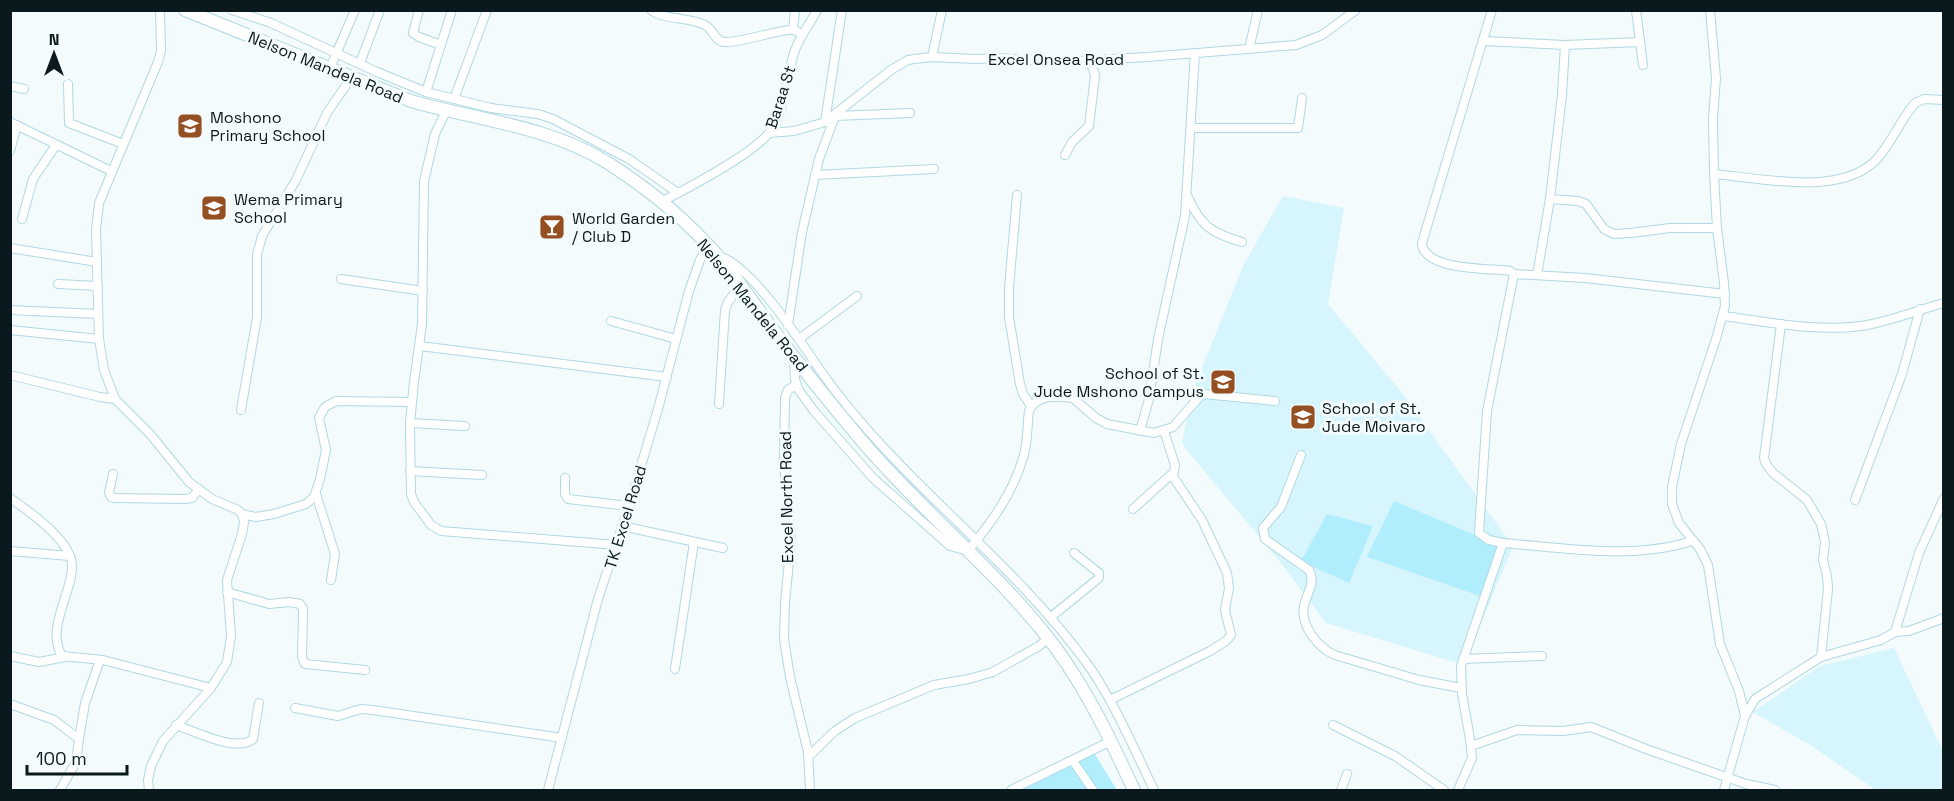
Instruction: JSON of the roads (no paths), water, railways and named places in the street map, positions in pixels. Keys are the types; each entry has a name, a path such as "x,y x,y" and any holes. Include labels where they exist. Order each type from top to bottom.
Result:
{"main road":[{"name":"Nelson Mandela Road","path":"184,10 401,98 562,140 607,162 661,202 712,250 864,443 972,546 1049,638 1077,680 1111,741 1134,790"}],"street":[{"path":"232,10 272,23 426,92 506,111 538,114 553,119 629,159 678,193"},
{"path":"330,68 355,10"},
{"path":"360,63 380,10"},
{"path":"419,10 413,33 415,36 441,45"},
{"path":"426,92 452,10"},
{"path":"454,99 487,10"},
{"path":"793,30 795,10"},
{"name":"Baraa St","path":"661,202 759,143 769,133 776,121 795,51 802,34 817,10"},
{"path":"825,122 842,10"},
{"path":"932,57 942,10"},
{"path":"1249,49 1258,10"},
{"path":"1492,10 1424,236 1422,248 1427,255 1441,262 1510,271 1514,274 1585,278 1725,294"},
{"path":"1635,10 1643,65"},
{"path":"1710,10 1716,78 1713,118 1714,174 1717,228 1725,294 1723,316 1682,444 1672,487 1672,504 1676,517 1704,554 1708,565 1720,644 1739,691 1745,716"},
{"path":"158,11 160,56 104,187 98,208 96,231 98,314 104,370 115,399 145,428 189,482 212,499 242,514 256,517 306,504 316,494"},
{"path":"652,11 706,25 720,42 793,30 802,34"},
{"name":"Excel Onsea Road","path":"769,133 794,131 825,122 904,63 932,57 1061,62 1296,45 1322,35 1355,11"},
{"path":"1483,41 1564,45 1640,42"},
{"path":"1537,275 1550,200 1562,94 1564,45"},
{"path":"1140,431 1149,399 1160,330 1181,240 1187,194 1195,52"},
{"path":"1065,155 1072,142 1089,126 1095,76 1088,61"},
{"path":"241,410 257,317 257,255 262,236 296,180 327,113 351,78"},
{"path":"68,84 69,123 123,144"},
{"path":"10,86 24,89"},
{"path":"1191,128 1298,128 1302,98"},
{"path":"1714,174 1812,181 1832,181 1851,176 1875,161 1916,103 1924,99 1944,100"},
{"path":"446,111 432,142 424,181 420,346 410,423 410,485 414,502 431,525 441,531 617,545"},
{"path":"788,325 798,252 815,175 835,116 910,113"},
{"path":"10,151 14,124 111,171"},
{"path":"22,219 33,179 56,145"},
{"path":"815,175 934,169"},
{"path":"1187,194 1196,213 1207,227 1214,233 1242,242"},
{"path":"1017,195 1009,288 1009,321 1020,384 1031,406"},
{"path":"1550,200 1578,201 1586,204 1604,230 1614,234 1670,228 1717,228"},
{"path":"10,248 97,262"},
{"path":"712,250 730,259 744,271 799,339 864,427 972,546 1051,617 1092,671 1110,700 1154,790"},
{"name":"TK Excel Road","path":"548,790 598,599 617,545 667,377 694,273 712,250"},
{"path":"1514,274 1487,411 1478,528 1482,537 1503,543 1623,551 1659,549 1692,541"},
{"path":"340,279 423,291"},
{"path":"58,284 98,286"},
{"path":"719,404 725,310 740,286"},
{"path":"799,339 857,296"},
{"path":"1723,316 1781,324 1832,328 1852,327 1887,320 1944,303"},
{"path":"1855,500 1908,357 1920,309"},
{"path":"10,310 98,314"},
{"path":"611,321 676,339"},
{"path":"1781,324 1764,458 1773,473 1802,495 1812,506 1823,531 1825,542 1823,560 1828,589 1821,657"},
{"path":"10,330 99,339"},
{"path":"420,346 667,377"},
{"path":"794,357 796,385 814,411 885,490 911,510 950,546 972,546"},
{"path":"10,375 115,399"},
{"name":"Excel North Road","path":"796,385 788,390 785,398 784,464 791,540 784,639 790,676 809,756 810,790"},
{"path":"972,546 992,521 1013,483 1024,457 1031,406 1041,399 1073,398 1101,421 1140,431 1164,431 1177,424 1204,394 1275,401"},
{"path":"331,580 335,554 316,494 326,450 320,418 327,405 336,401 411,402"},
{"path":"410,423 465,426"},
{"path":"1133,509 1172,475 1175,465 1164,431"},
{"path":"1301,455 1281,507 1263,528 1263,533 1265,539 1311,573 1312,581 1304,607 1306,625 1310,631 1325,650 1335,655 1419,680 1461,688"},
{"path":"410,471 482,475"},
{"path":"113,474 109,492 111,497 115,498 185,499 192,498 199,489"},
{"path":"1110,700 1210,651 1231,635 1225,610 1229,588 1227,573 1198,514 1172,475"},
{"path":"565,478 565,495 568,499 629,506"},
{"path":"10,498 51,531 70,556 71,574 60,613 58,632 60,652 65,657"},
{"path":"1895,632 1919,553 1944,498"},
{"path":"150,790 148,780 155,755 163,741 211,688 229,655 231,636 226,592 228,574 244,527 242,514"},
{"path":"622,526 723,548"},
{"path":"675,669 694,542"},
{"path":"1458,790 1470,764 1471,746 1460,673 1503,543"},
{"path":"10,550 70,556"},
{"path":"1051,617 1099,578 1099,573 1074,553"},
{"path":"226,592 270,604 290,602 300,604 303,609 303,661 309,664 365,670"},
{"path":"1724,790 1745,716 1755,699 1821,657 1881,640 1895,632 1909,631 1944,618"},
{"path":"809,756 835,731 855,718 934,685 993,672 1049,638"},
{"path":"10,656 39,662 65,657 100,660 211,688"},
{"path":"1463,659 1542,656"},
{"path":"60,790 76,762 85,704 100,660"},
{"path":"176,725 218,740 245,744 253,739 259,703"},
{"path":"10,704 57,722 79,739"},
{"path":"295,708 338,716 361,709 373,710 562,738"},
{"path":"1333,725 1400,759 1444,790"},
{"path":"1471,746 1517,730 1563,731 1592,727 1757,788 1775,790"},
{"path":"1011,790 1111,741"},
{"path":"1072,761 1093,790"},
{"path":"1341,790 1347,774"}],"place":[{"name":"Moshono Primary School","path":"190,126"},
{"name":"Wema Primary School","path":"214,208"},
{"name":"World Garden / Club D","path":"552,227"},
{"name":"School of St. Jude Mshono Campus","path":"1223,382"},
{"name":"School of St. Jude Moivaro","path":"1303,417"}]}
